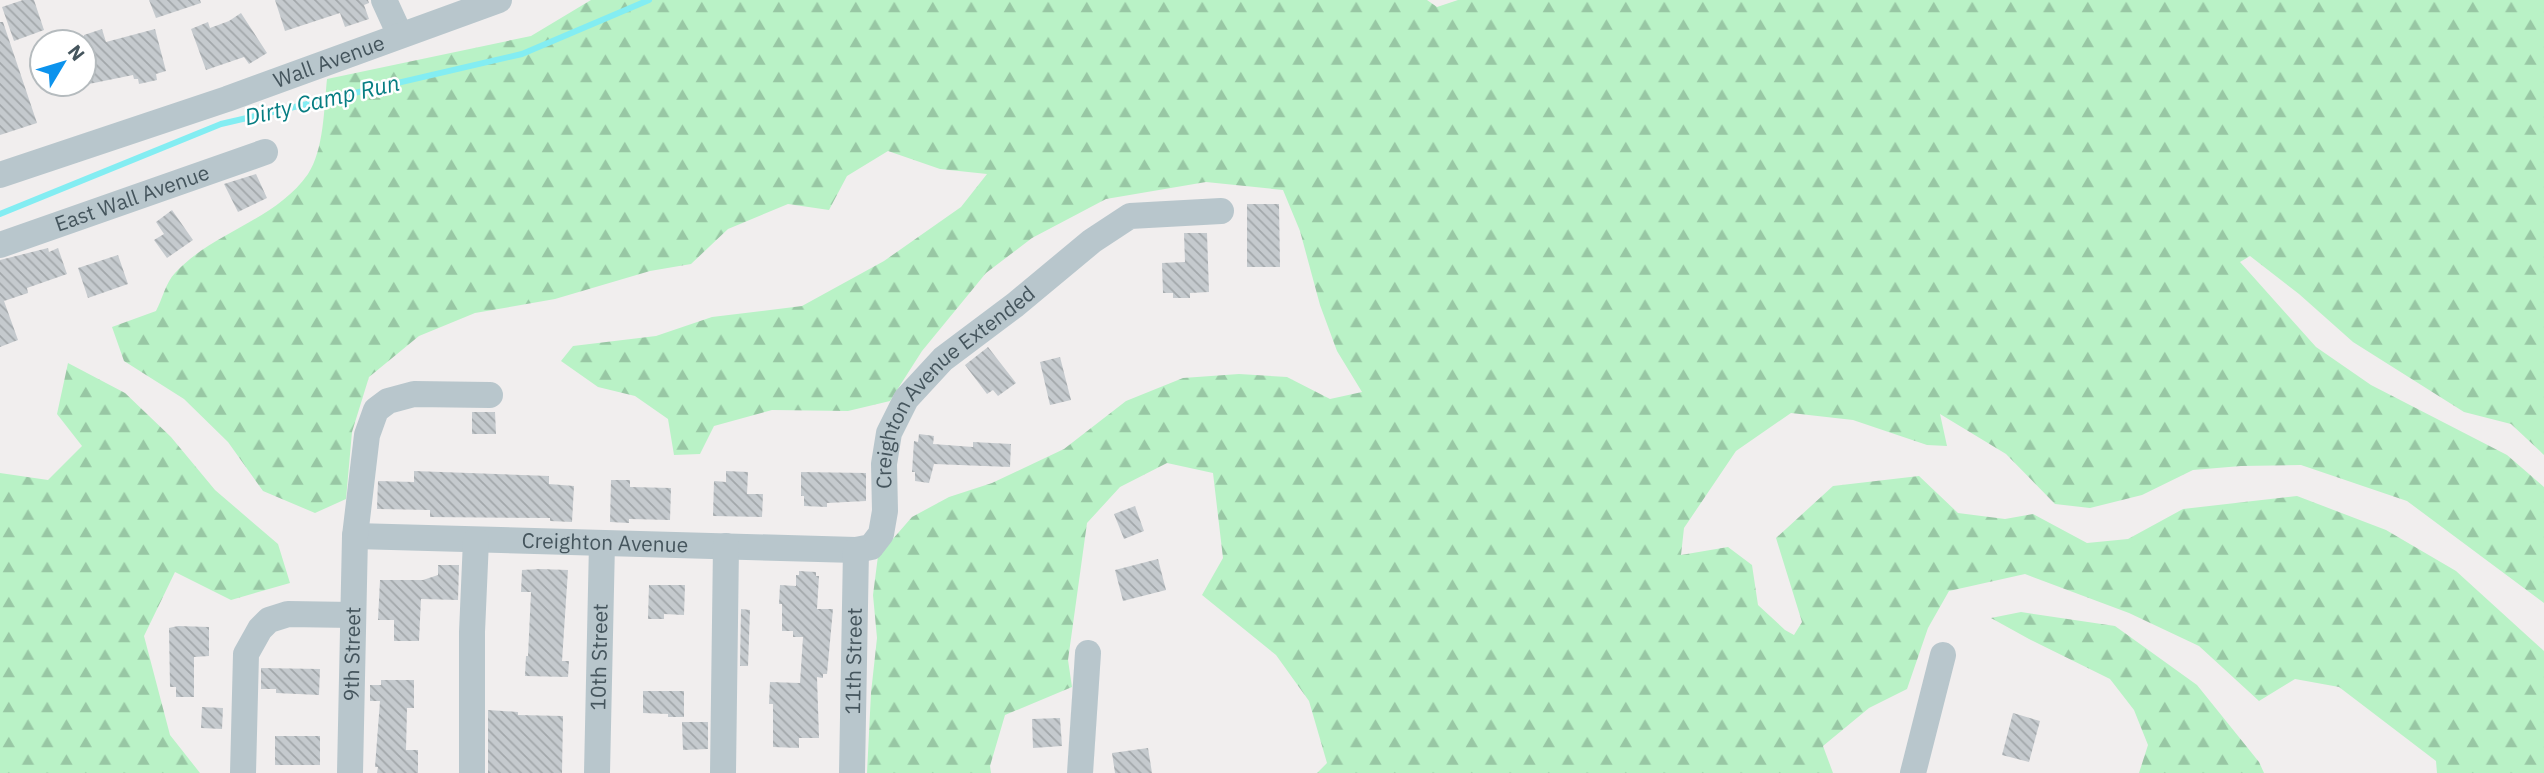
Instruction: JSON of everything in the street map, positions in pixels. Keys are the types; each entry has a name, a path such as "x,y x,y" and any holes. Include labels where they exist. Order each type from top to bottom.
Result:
{"street":[{"path":"384,0 400,35"},
{"name":"Wall Avenue","path":"0,175 227,99 499,0"},
{"name":"East Wall Avenue","path":"0,245 265,152"},
{"name":"Creighton Avenue Extended","path":"856,550 871,547 881,534 885,511 884,464 889,433 906,399 943,359 1015,305 1092,241 1130,216 1220,211"},
{"name":"9th Street","path":"350,773 355,536 367,435 376,410 388,401 414,394 490,395"},
{"name":"Creighton Avenue","path":"355,536 856,550"},
{"path":"472,773 472,632 476,540"},
{"name":"10th Street","path":"597,773 602,543"},
{"path":"723,773 726,546"},
{"name":"11th Street","path":"852,773 856,550"},
{"path":"243,773 246,654 260,629 269,620 288,614 353,615"},
{"path":"1080,773 1088,653"},
{"path":"1913,773 1943,655"}],"green space":[{"path":"591,0 1427,0 1437,7 1458,0 2544,0 2544,455 2511,424 2464,412 2353,342 2299,294 2250,256 2240,262 2316,347 2371,385 2507,455 2544,487 2544,603 2407,501 2301,465 2193,470 2142,495 2090,508 2055,504 2006,454 1940,414 1947,446 1927,445 1853,420 1791,413 1736,451 1684,528 1681,555 1728,547 1752,565 1758,605 1794,635 1802,622 1776,538 1833,486 1919,476 1958,513 2005,519 2033,514 2087,543 2128,539 2183,509 2297,496 2386,530 2456,571 2544,651 2544,773 2437,773 2436,761 2339,687 2295,679 2259,701 2199,646 2129,613 2025,574 1949,591 1928,628 1907,689 1869,708 1823,746 1833,773 1317,773 1327,763 1309,701 1276,655 1202,595 1223,558 1213,473 1167,463 1120,487 1087,523 1068,660 1072,687 1005,715 990,766 991,773 867,773 877,638 873,595 878,556 912,517 949,497 992,483 1064,449 1126,401 1183,378 1239,374 1287,377 1330,399 1362,392 1337,351 1320,305 1300,231 1283,190 1206,182 1106,199 1032,238 986,273 922,351 890,401 848,411 772,410 714,426 700,454 674,455 668,419 635,396 598,387 561,361 573,346 656,336 712,317 802,306 884,261 961,207 987,174 940,169 888,151 847,176 829,210 788,204 728,229 691,264 650,271 555,299 475,313 419,336 369,377 352,432 346,499 315,513 263,491 228,442 184,399 124,361 112,327 156,311 172,277 191,259 279,203 308,174 317,153 322,128 327,79 531,36"},
{"path":"68,363 125,393 171,437 215,490 278,544 290,583 231,600 175,572 144,636 170,735 200,773 0,773 0,473 48,480 82,446 57,414"},
{"path":"2021,612 2115,626 2197,685 2259,762 2264,773 2139,773 2148,745 2134,710 2110,679 1991,618"}],"building":[{"path":"23,0 34,0 43,28 28,28 28,36 14,41 2,7"},
{"path":"149,0 200,0 201,3 156,18"},
{"path":"275,0 368,0 369,3 364,5 369,19 345,27 340,13 285,31"},
{"path":"241,13 267,53 249,64 244,57 206,70 191,29 208,22 210,28"},
{"path":"0,22 3,22 37,123 0,135"},
{"path":"102,29 106,42 155,29 166,71 156,74 157,80 139,84 133,75 98,82 98,30"},
{"path":"256,174 267,198 238,212 224,184"},
{"path":"1247,204 1279,204 1280,267 1247,267"},
{"path":"172,210 193,240 167,258 154,240 164,234 156,222"},
{"path":"1184,233 1207,233 1209,292 1190,293 1190,298 1173,298 1173,293 1163,293 1162,263 1185,262"},
{"path":"48,248 49,252 58,248 67,274 27,288 28,293 4,301 18,340 0,347 0,260"},
{"path":"118,255 128,284 88,298 78,268"},
{"path":"988,347 1016,383 998,396 993,390 987,394 965,365"},
{"path":"1060,357 1071,400 1050,405 1040,362"},
{"path":"472,412 495,412 496,434 472,434"},
{"path":"919,434 934,436 933,444 973,447 973,442 1011,444 1010,467 934,464 929,483 915,481 915,472 912,472 914,441 918,442"},
{"path":"414,471 549,476 549,484 574,486 572,522 550,521 550,518 430,517 430,510 377,509 378,481 414,482"},
{"path":"726,471 748,472 747,494 763,494 762,517 713,516 714,481 726,482"},
{"path":"801,472 866,473 866,501 827,503 827,507 804,506 804,496 801,496"},
{"path":"611,480 630,480 630,487 671,488 670,520 629,519 629,523 610,522"},
{"path":"1135,506 1144,531 1124,539 1114,514"},
{"path":"1158,559 1166,590 1123,601 1115,570"},
{"path":"438,565 459,565 458,600 421,599 419,641 394,641 394,620 378,620 380,580 423,580 438,575"},
{"path":"522,570 568,570 562,661 569,661 568,677 525,676 531,592 521,592"},
{"path":"799,571 816,572 816,576 819,576 817,609 833,609 827,674 823,674 823,678 817,677 819,738 799,738 799,748 773,747 770,682 800,683 803,637 793,637 793,631 782,631 782,604 779,604 780,585 796,586 796,575 799,575"},
{"path":"649,585 685,585 684,615 664,614 664,619 648,619"},
{"path":"741,609 750,610 748,666 740,666"},
{"path":"209,627 209,656 194,657 194,697 176,697 176,687 170,687 169,628"},
{"path":"261,668 320,669 319,695 276,693 276,689 261,689"},
{"path":"381,680 414,680 414,708 407,708 406,750 418,750 418,773 377,773 378,767 375,767 380,701 370,701 370,685 381,685"},
{"path":"643,691 684,691 684,717 643,713"},
{"path":"202,707 223,708 222,729 201,728"},
{"path":"488,710 518,712 518,715 563,716 562,773 488,773"},
{"path":"2013,713 2040,721 2029,762 2002,755"},
{"path":"1060,718 1062,746 1033,748 1032,719"},
{"path":"682,722 708,722 708,749 683,750"},
{"path":"275,736 320,736 320,765 275,765"},
{"path":"1148,748 1152,773 1115,773 1112,753"}],"waterway":[{"name":"Dirty Camp Run","path":"0,214 221,124 522,54 649,0"}]}
